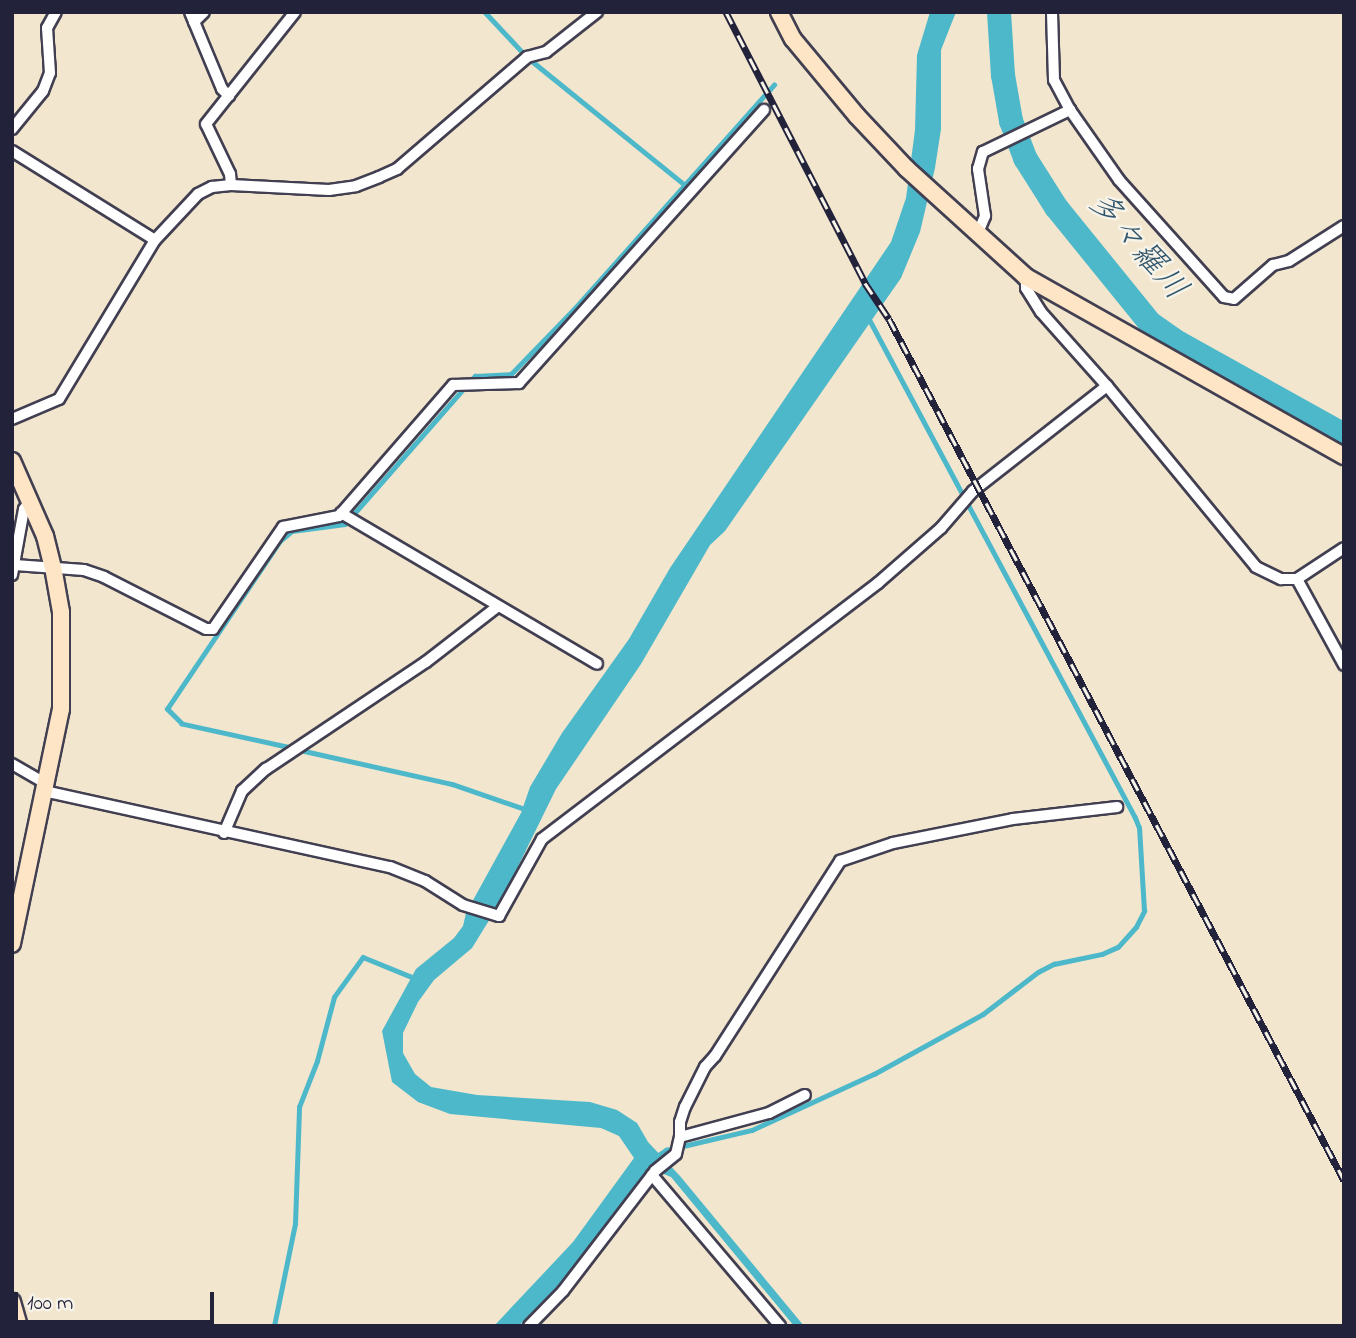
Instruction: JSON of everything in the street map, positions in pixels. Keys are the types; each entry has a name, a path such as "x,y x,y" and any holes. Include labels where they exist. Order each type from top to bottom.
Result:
{"main road":[{"path":"779,12 793,39 820,75 907,169 1026,277 1344,456"},
{"path":"12,461 31,500 53,567 61,612 61,709 45,788 17,900 12,944"},
{"path":"12,1302 19,1326"}],"street":[{"path":"12,129 43,91 50,73 47,28 55,12"},
{"path":"204,12 192,17 222,89 229,96"},
{"path":"231,185 230,174 206,124 295,12"},
{"path":"12,419 59,399 155,240 198,194 212,187 231,185 328,190 356,186 397,169 527,57 545,52 597,12"},
{"path":"1052,12 1054,80 1070,110 1119,180 1224,297 1234,299 1273,265 1289,261 1344,226"},
{"path":"31,500 24,509 14,570 69,567 104,577 206,629 213,629 283,527 294,522 330,520 346,516 453,385 519,383 764,110"},
{"path":"977,235 985,216 978,159 983,152 1070,110"},
{"path":"12,152 155,240"},
{"path":"1026,277 1026,288 1041,312 1107,386 1256,567 1281,579 1297,579 1344,548"},
{"path":"12,764 45,788 225,833 408,873 468,907 499,915 542,839 878,583 941,528 989,479 1107,386"},
{"path":"346,516 597,664"},
{"path":"1297,579 1344,665"},
{"path":"225,833 242,790 266,769 308,738 408,676 497,607"},
{"path":"529,1326 563,1291 654,1173 676,1154 685,1107 705,1067 716,1056 840,861 893,844 1013,819 1118,807"},
{"path":"679,1139 769,1113 805,1094"},
{"path":"654,1173 780,1326"}],"water":[{"path":"930,12 956,12 941,50 941,129 935,168 920,232 901,278 725,531 710,545 641,664 556,789 501,901 472,948 434,980 418,1002 403,1033 403,1053 415,1074 431,1087 477,1095 590,1102 617,1110 637,1123 648,1142 680,1176 804,1326 794,1326 671,1177 649,1168 570,1273 519,1326 494,1326 573,1242 634,1158 619,1136 601,1128 450,1114 418,1102 392,1082 382,1031 416,969 454,938 463,926 466,913 521,813 530,787 562,733 629,639 670,568 891,242 906,198 915,130 917,55"}],"waterway":[{"path":"485,12 527,57 684,184"},
{"name":"多々羅川","path":"999,12 1003,75 1011,121 1025,158 1056,207 1150,323 1179,343 1344,435"},
{"path":"470,381 475,376 511,374 575,308 774,85"},
{"path":"657,1156 666,1150 752,1130 874,1074 983,1014 1038,972 1054,964 1102,954 1118,947 1136,927 1144,911 1139,828 1135,818 867,316"},
{"path":"291,748 182,724 167,709 280,541 292,531 345,524 464,388"},
{"path":"300,750 452,784 528,810"},
{"path":"274,1326 295,1224 299,1107 317,1061 334,997 363,957 417,979"}],"railway":[{"path":"726,12 865,283 889,319 1344,1180"}]}
